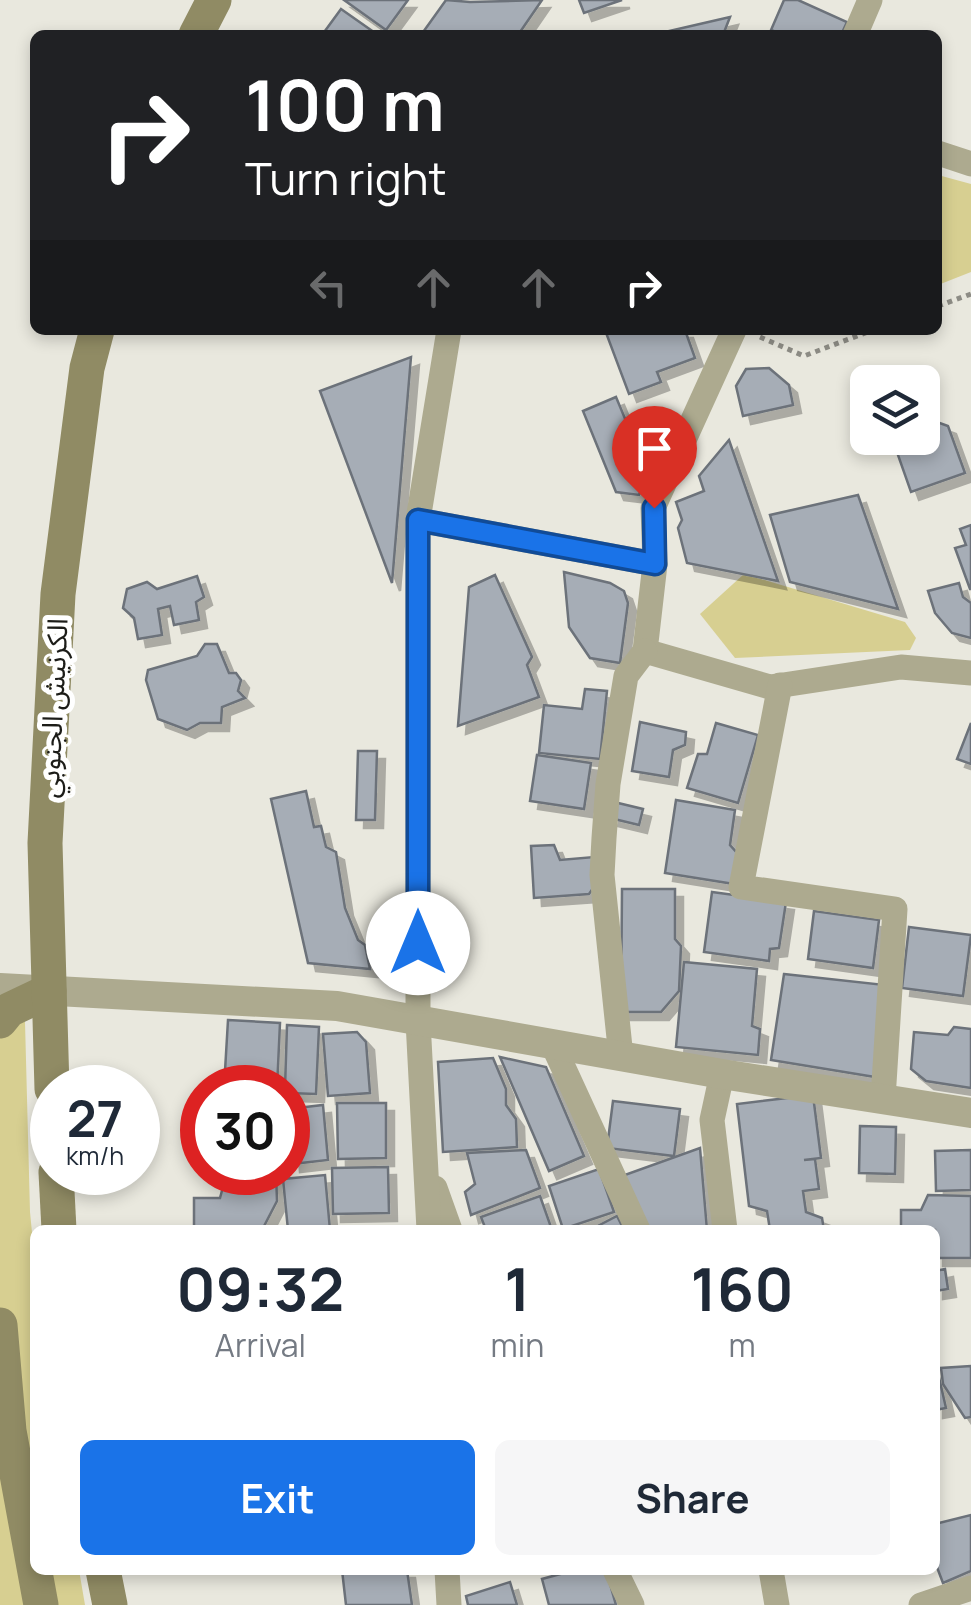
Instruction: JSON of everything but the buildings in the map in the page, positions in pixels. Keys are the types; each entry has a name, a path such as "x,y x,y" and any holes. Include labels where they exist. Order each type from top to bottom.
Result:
{"main road":[{"path":"199,30 214,0"},
{"name":"الكرنيش الجنوبي","path":"51,1065 45,843 58,594 96,335"},
{"path":"0,1021 9,1010 49,991"},
{"path":"57,1195 59,1225"},
{"path":"0,1325 9,1431 30,1545"},
{"path":"35,1575 41,1605"},
{"path":"105,1575 110,1605"}],"street":[{"path":"858,30 870,0"},
{"path":"942,155 971,164"},
{"path":"428,1225 418,1021 418,520 447,335"},
{"path":"621,1057 602,875 604,838 608,784 626,676 645,651 655,564 654,508 745,335"},
{"path":"418,520 655,564"},
{"path":"645,651 770,687 901,666 971,673"},
{"path":"780,685 740,886 896,909 883,1099"},
{"path":"0,988 337,1006 621,1057 971,1113"},
{"path":"553,1045 636,1225"},
{"path":"722,1074 712,1120 724,1225"},
{"path":"425,1162 448,1225"},
{"path":"447,1575 449,1605"},
{"path":"617,1575 632,1605"},
{"path":"771,1575 777,1605"},
{"path":"921,1605 971,1588"}],"path":[{"path":"942,305 971,294"},
{"path":"751,335 804,356 860,335"}],"shaded area":[{"path":"942,176 971,184 971,272 942,283"},
{"path":"744,574 905,622 916,638 910,650 735,658 700,614"},
{"path":"0,1019 25,1022 31,1225 30,1575 80,1575 85,1605 0,1605"}],"route":[{"path":"418,943 418,520 655,564 654,508"}]}
